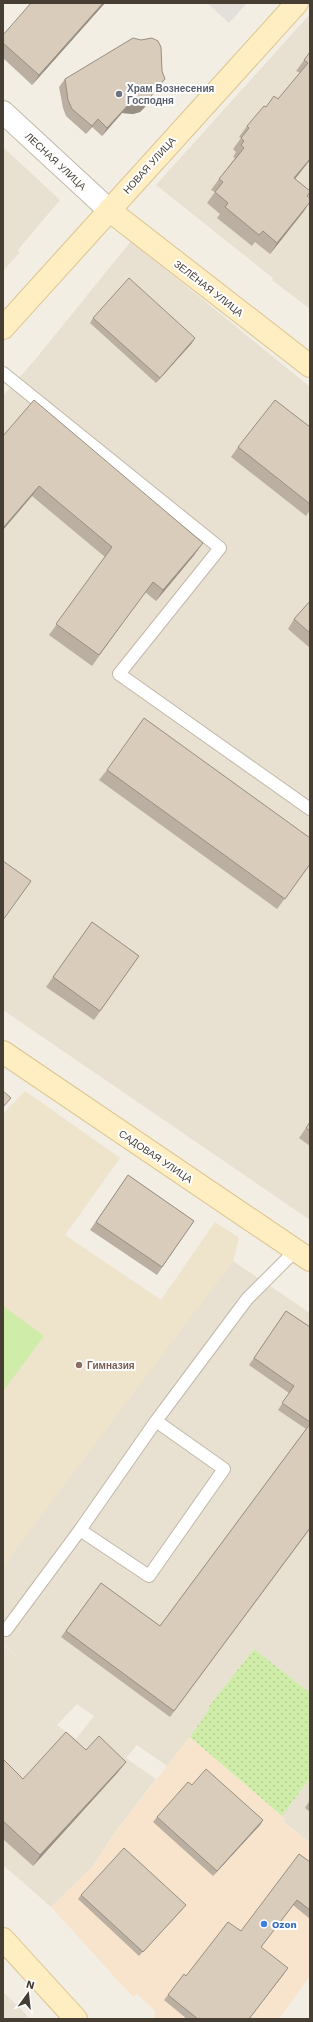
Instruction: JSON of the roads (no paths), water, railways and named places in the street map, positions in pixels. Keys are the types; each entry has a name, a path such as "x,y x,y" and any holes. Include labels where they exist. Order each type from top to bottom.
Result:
{"street":[{"name":"НОВАЯ УЛИЦА","path":"3,328 297,3"},
{"name":"ЛЕСНАЯ УЛИЦА","path":"3,112 109,210"},
{"name":"ЗЕЛЁНАЯ УЛИЦА","path":"109,210 310,366"},
{"name":"САДОВАЯ УЛИЦА","path":"3,1052 303,1255"},
{"path":"3,1939 76,2019"}],"lane":[{"path":"3,373 220,548 119,674 310,809"},
{"path":"6,1630 80,1530 156,1421 247,1299 303,1255"},
{"path":"80,1530 149,1576 224,1469 156,1421"}],"place":[{"name":"Храм Вознесения Господня","path":"119,94"},
{"name":"Гимназия","path":"79,1365"},
{"name":"Ozon","path":"264,1924"}]}
